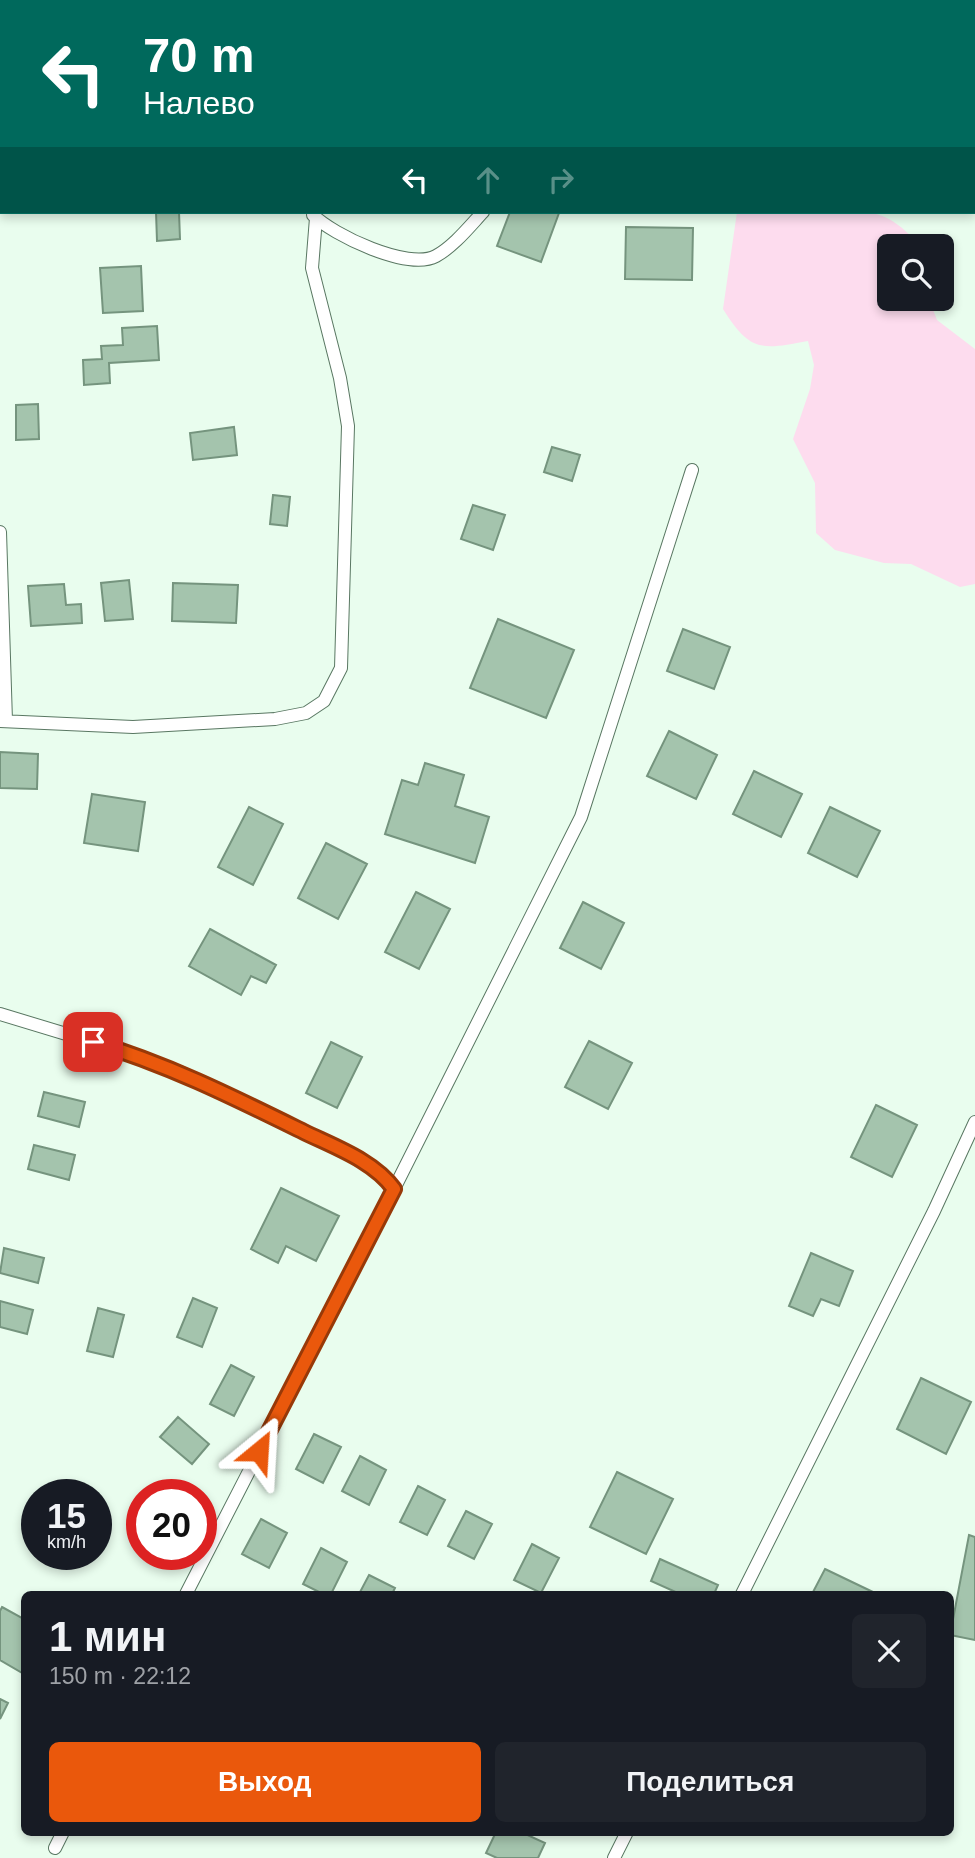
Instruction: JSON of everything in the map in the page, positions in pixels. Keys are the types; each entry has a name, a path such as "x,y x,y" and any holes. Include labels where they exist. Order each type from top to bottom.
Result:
{"lane":[{"path":"313,215 331,229 364,244 400,258 417,260 434,257 481,214"},
{"path":"0,532 3,721 134,727 275,719 306,713 324,701 341,668 348,426 340,378 312,268 313,215"},
{"path":"188,1591 581,817 692,470"},
{"path":"0,1014 119,1050 180,1072 356,1158 386,1178 394,1189"},
{"path":"744,1591 934,1211 975,1122"},
{"path":"55,1848 61,1836"},
{"path":"614,1858 625,1836"}],"shaded area":[{"path":"737,214 875,214 896,223 908,234 877,234 877,311 934,311 937,320 975,349 975,584 960,587 911,564 884,563 835,550 816,533 815,483 793,439 810,389 814,365 808,341 779,346 758,344 749,340 732,323 723,309"}],"building":[{"path":"156,214 179,214 180,239 157,241"},
{"path":"509,214 559,214 541,262 497,246"},
{"path":"626,227 693,228 692,280 625,279"},
{"path":"141,266 143,311 103,313 100,268"},
{"path":"157,326 159,360 109,363 110,383 84,385 83,360 102,359 101,346 123,345 122,328"},
{"path":"38,404 39,439 16,440 16,405"},
{"path":"234,427 237,455 193,460 190,433"},
{"path":"552,447 580,455 572,481 544,472"},
{"path":"273,495 290,497 287,526 270,524"},
{"path":"473,505 505,515 493,550 461,539"},
{"path":"129,580 133,619 105,621 101,583"},
{"path":"173,583 238,585 236,623 172,621"},
{"path":"64,584 66,605 81,604 82,623 31,626 28,586"},
{"path":"498,619 574,650 546,718 470,688"},
{"path":"683,629 730,647 714,689 667,671"},
{"path":"669,731 717,755 696,799 647,776"},
{"path":"0,752 38,754 37,789 0,788"},
{"path":"425,763 464,775 455,806 489,817 475,863 385,834 402,780 418,785"},
{"path":"754,771 802,794 781,837 733,814"},
{"path":"92,794 145,802 138,851 84,843"},
{"path":"249,807 283,824 253,885 218,867"},
{"path":"830,807 880,831 857,877 808,853"},
{"path":"326,843 367,864 338,919 298,898"},
{"path":"416,892 450,909 419,969 385,952"},
{"path":"583,902 624,923 601,969 560,948"},
{"path":"210,929 276,965 266,983 251,976 241,995 189,966"},
{"path":"589,1041 632,1063 608,1109 565,1087"},
{"path":"331,1042 362,1057 337,1108 306,1093"},
{"path":"44,1092 85,1102 79,1127 38,1116"},
{"path":"876,1105 917,1125 892,1177 851,1157"},
{"path":"34,1145 75,1155 69,1180 28,1169"},
{"path":"281,1188 339,1216 316,1261 286,1246 278,1263 251,1249"},
{"path":"4,1248 44,1258 38,1283 0,1273"},
{"path":"811,1253 853,1271 839,1306 821,1299 813,1316 789,1306"},
{"path":"193,1298 217,1308 202,1347 177,1337"},
{"path":"0,1301 33,1310 27,1334 0,1327"},
{"path":"98,1308 124,1315 113,1357 87,1351"},
{"path":"231,1365 254,1377 234,1416 210,1404"},
{"path":"921,1378 971,1402 946,1454 897,1429"},
{"path":"178,1417 209,1444 192,1464 160,1437"},
{"path":"314,1434 341,1447 323,1483 296,1469"},
{"path":"360,1456 386,1470 369,1505 342,1491"},
{"path":"617,1472 673,1499 646,1554 590,1527"},
{"path":"418,1486 445,1500 427,1535 400,1522"},
{"path":"466,1511 492,1524 474,1559 448,1546"},
{"path":"261,1519 287,1533 269,1568 242,1554"},
{"path":"969,1535 975,1537 975,1640 954,1636 954,1614"},
{"path":"532,1544 559,1558 542,1591 514,1580"},
{"path":"321,1548 347,1562 332,1591 317,1591 303,1584"},
{"path":"660,1559 718,1585 715,1591 673,1591 651,1581"},
{"path":"825,1569 871,1591 814,1591"},
{"path":"369,1575 395,1588 394,1591 361,1591"},
{"path":"2,1607 21,1617 21,1672 0,1660"},
{"path":"0,1699 8,1703 0,1719"},
{"path":"494,1836 530,1836 545,1843 538,1858 497,1858 486,1853"}],"route":[{"path":"93,1042 180,1072 233,1097 356,1158 386,1178 394,1189 259,1451"}]}
